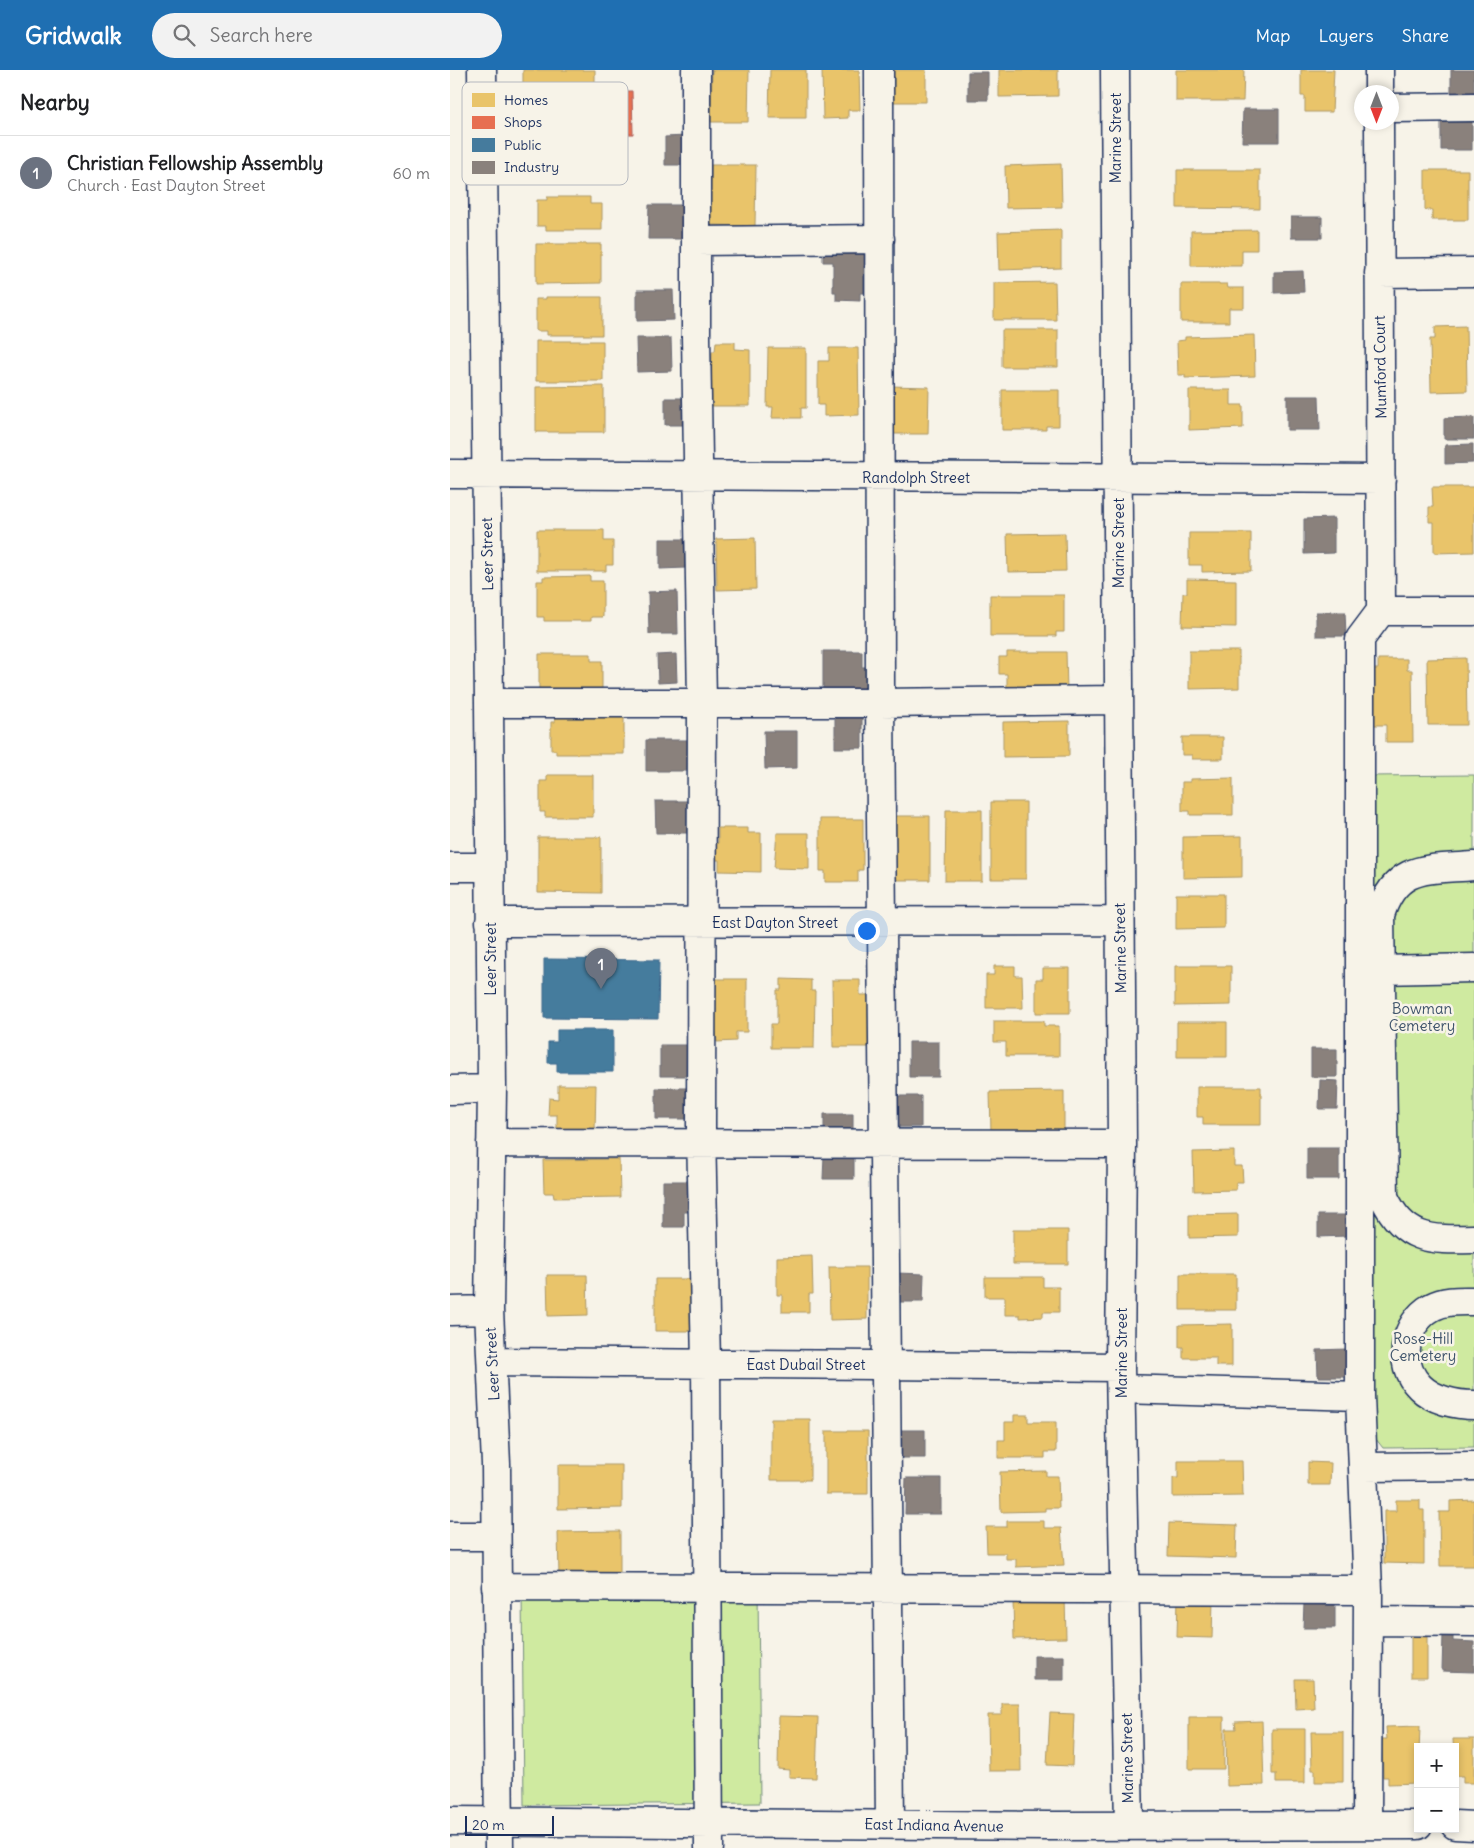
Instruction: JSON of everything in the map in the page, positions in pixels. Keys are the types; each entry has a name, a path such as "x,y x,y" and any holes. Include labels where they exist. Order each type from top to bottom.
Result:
{"street":[{"path":"696,70 702,702 708,1835"},
{"path":"879,70 880,703 890,1824"},
{"name":"Marine Street","path":"1115,70 1122,1144 1120,1378 1129,1826"},
{"path":"1378,70 1379,85"},
{"path":"1399,108 1474,107"},
{"name":"Mumford Court","path":"1379,130 1382,611"},
{"name":"Leer Street","path":"483,185 492,1089 489,1310 496,1464 495,1536 499,1835"},
{"path":"697,241 880,239"},
{"path":"1379,273 1474,272"},
{"name":"Randolph Street","path":"450,474 1381,479"},
{"path":"1367,1825 1368,1590 1360,1396 1360,639 1382,611 1474,611"},
{"path":"489,703 880,703 1118,700"},
{"path":"1474,866 1414,872 1397,882 1386,896 1380,915 1384,1197 1392,1212 1408,1230 1432,1240 1474,1239"},
{"path":"450,867 490,867"},
{"name":"East Dayton Street","path":"490,922 1120,921"},
{"path":"1380,970 1474,968"},
{"path":"450,1090 492,1089"},
{"path":"491,1144 1122,1144"},
{"path":"1474,1301 1446,1302 1432,1307 1418,1318 1409,1332 1405,1350 1408,1368 1419,1386 1435,1397 1474,1405"},
{"path":"450,1311 489,1310"},
{"name":"East Dubail Street","path":"492,1362 886,1364 1120,1378 1360,1396"},
{"path":"1364,1467 1474,1466"},
{"path":"450,1536 495,1536"},
{"path":"496,1588 1368,1590"},
{"path":"1368,1621 1474,1622"},
{"name":"East Indiana Avenue","path":"450,1822 499,1835 708,1835 890,1824 1049,1837 1129,1826 1367,1825 1414,1833"},
{"path":"1459,1825 1474,1826"}],"green space":[{"name":"Bowman Cemetery","path":"1474,775 1474,1447 1383,1448 1372,1434 1370,776"},
{"path":"758,1589 760,1803 524,1805 522,1591"}],"building: Homes":[{"path":"523,70 595,70 595,82 523,82"},
{"path":"712,70 749,70 748,122 711,122"},
{"path":"770,70 806,70 806,118 769,118"},
{"path":"822,70 859,70 860,110 848,110 848,118 823,119"},
{"path":"884,70 926,70 926,102 884,102"},
{"path":"999,70 1058,70 1058,96 999,97"},
{"path":"1176,70 1244,70 1243,101 1176,101"},
{"path":"1301,70 1334,70 1332,112 1305,112 1305,96 1301,96"},
{"path":"1061,164 1062,207 1006,208 1005,166"},
{"path":"711,165 756,165 755,226 710,225"},
{"path":"1177,170 1260,170 1260,209 1177,208"},
{"path":"1425,170 1468,170 1468,220 1432,220 1432,210 1425,210"},
{"path":"547,197 590,197 590,204 602,204 602,230 546,230 546,226 537,226 537,200 547,200"},
{"path":"1061,230 1061,268 999,270 998,232"},
{"path":"1257,230 1257,250 1242,250 1242,266 1191,266 1191,231"},
{"path":"536,244 601,244 601,283 536,284"},
{"path":"1055,282 1056,320 994,320 994,283"},
{"path":"1181,284 1227,284 1228,288 1244,288 1244,308 1229,308 1229,322 1181,322"},
{"path":"546,297 602,297 602,335 547,335 547,331 536,331 536,299 546,299"},
{"path":"1466,326 1467,391 1431,392 1430,339 1435,339 1435,327"},
{"path":"1002,330 1058,330 1058,367 1002,367"},
{"path":"1254,335 1255,376 1185,378 1185,375 1178,375 1177,341 1185,340 1185,337"},
{"path":"536,341 603,341 603,381 536,381"},
{"path":"716,342 735,342 735,349 750,350 750,406 711,406 712,351 715,351"},
{"path":"768,348 806,348 806,408 801,408 801,418 772,418 773,407 767,407"},
{"path":"829,348 858,348 859,415 824,416 824,405 818,405 818,361 829,361"},
{"path":"604,386 604,432 536,432 536,387"},
{"path":"890,386 929,387 928,434 890,434"},
{"path":"1002,390 1059,390 1059,426 1046,426 1046,430 1002,430"},
{"path":"1189,390 1231,390 1231,405 1243,405 1243,428 1189,430"},
{"path":"1432,487 1474,487 1474,552 1434,553 1434,522 1429,522 1429,507 1433,507"},
{"path":"537,530 604,530 604,541 613,541 613,565 606,565 606,571 537,571"},
{"path":"1065,533 1066,571 1008,572 1007,534"},
{"path":"1189,533 1251,533 1251,571 1202,572 1202,565 1189,565"},
{"path":"755,538 756,589 717,590 716,539"},
{"path":"590,576 590,581 603,581 603,617 591,617 591,621 544,621 544,617 537,617 537,581 543,581 543,577"},
{"path":"1187,579 1236,580 1236,627 1182,626 1183,593 1187,593"},
{"path":"990,595 1064,595 1064,632 1056,632 1056,636 990,636"},
{"path":"1189,651 1239,651 1239,688 1189,689"},
{"path":"1007,652 1066,652 1067,691 1007,691 1007,674 999,674 999,657 1007,657"},
{"path":"539,654 591,654 591,661 602,661 602,693 539,693"},
{"path":"1466,658 1467,725 1428,725 1427,659"},
{"path":"1378,659 1407,659 1407,670 1412,670 1413,742 1386,742 1386,725 1374,725 1373,669 1378,669"},
{"path":"624,714 624,754 556,754 556,750 551,750 551,722 555,722 555,716"},
{"path":"1069,721 1069,756 1003,757 1003,722"},
{"path":"1182,737 1223,737 1223,759 1192,759 1192,755 1182,755"},
{"path":"547,775 593,775 593,817 545,817 545,812 540,812 540,781 547,781"},
{"path":"1233,778 1233,815 1190,815 1190,811 1182,811 1182,782 1190,782 1190,779"},
{"path":"991,802 1026,802 1026,879 991,879"},
{"path":"946,810 982,810 982,881 945,881"},
{"path":"894,816 930,816 930,880 894,880"},
{"path":"820,819 863,819 863,870 858,870 858,882 825,882 825,871 820,871"},
{"path":"718,828 748,828 748,833 761,833 761,872 719,871 719,860 714,860 714,843 718,843"},
{"path":"777,833 809,833 809,869 774,868"},
{"path":"1242,836 1242,877 1183,878 1183,837"},
{"path":"538,837 601,837 601,893 538,892"},
{"path":"1176,894 1224,894 1224,928 1176,929"},
{"path":"994,966 1015,966 1015,976 1022,976 1023,1008 986,1008 986,975 994,975"},
{"path":"1175,966 1231,966 1231,1005 1175,1006"},
{"path":"1043,968 1070,968 1070,1013 1036,1013 1036,979 1043,979"},
{"path":"716,979 747,979 747,1032 736,1032 736,1041 717,1042 716,1032 710,1032 710,989 716,989"},
{"path":"781,979 811,980 811,991 815,991 814,1048 771,1048 771,1024 777,1024 777,990 781,990"},
{"path":"832,980 860,980 860,995 871,995 871,1047 833,1047"},
{"path":"994,1021 1044,1021 1044,1026 1059,1026 1059,1056 1006,1056 1006,1042 994,1042"},
{"path":"1177,1022 1227,1022 1227,1057 1177,1057"},
{"path":"558,1085 596,1085 595,1132 557,1131 557,1115 548,1115 549,1098 558,1099"},
{"path":"1197,1087 1261,1087 1261,1125 1203,1125 1203,1117 1197,1117"},
{"path":"1064,1091 1064,1130 991,1131 990,1092"},
{"path":"1234,1151 1234,1166 1242,1166 1243,1182 1236,1182 1236,1190 1194,1191 1193,1152"},
{"path":"619,1159 620,1197 554,1198 553,1193 544,1193 543,1160"},
{"path":"1238,1214 1238,1237 1189,1238 1189,1215"},
{"path":"1013,1230 1068,1230 1068,1264 1013,1264"},
{"path":"812,1256 813,1294 809,1294 809,1312 782,1312 782,1295 777,1295 777,1257"},
{"path":"829,1267 867,1267 867,1319 830,1320"},
{"path":"1180,1274 1236,1274 1236,1310 1180,1310"},
{"path":"547,1275 587,1275 588,1315 548,1316"},
{"path":"985,1277 1043,1277 1043,1287 1059,1287 1059,1312 1043,1312 1043,1317 1020,1318 1020,1315 1005,1315 1005,1297 985,1297"},
{"path":"655,1279 691,1279 691,1331 655,1331"},
{"path":"1232,1324 1232,1366 1216,1366 1216,1358 1183,1358 1183,1347 1179,1347 1179,1325"},
{"path":"1014,1415 1028,1415 1028,1422 1056,1422 1056,1452 1045,1452 1045,1458 998,1458 998,1440 1005,1440 1005,1422 1014,1422"},
{"path":"771,1419 810,1419 810,1480 771,1480"},
{"path":"826,1431 868,1431 868,1494 826,1494"},
{"path":"1178,1461 1242,1461 1243,1496 1173,1497 1173,1478 1178,1478"},
{"path":"1308,1462 1331,1463 1330,1485 1308,1485"},
{"path":"558,1465 622,1465 622,1508 558,1509"},
{"path":"1046,1471 1046,1476 1058,1476 1059,1508 1045,1508 1045,1511 1001,1512 1000,1472"},
{"path":"1396,1500 1420,1500 1420,1510 1424,1510 1424,1564 1384,1563 1384,1511 1396,1511"},
{"path":"1474,1500 1474,1566 1440,1566 1439,1512 1450,1512 1450,1501"},
{"path":"1007,1521 1044,1521 1044,1528 1061,1528 1064,1565 1016,1567 1016,1559 1006,1559 1006,1553 987,1553 986,1527 1007,1527"},
{"path":"1169,1523 1237,1525 1236,1558 1168,1556"},
{"path":"620,1531 620,1576 559,1576 558,1532"},
{"path":"1065,1598 1066,1638 1014,1639 1013,1600"},
{"path":"1178,1598 1213,1599 1212,1638 1177,1637"},
{"path":"1411,1637 1427,1637 1427,1677 1411,1677"},
{"path":"1295,1679 1313,1679 1314,1708 1296,1709"},
{"path":"1002,1704 1020,1704 1021,1771 989,1771 988,1715 1002,1715"},
{"path":"1050,1713 1074,1714 1072,1766 1047,1765"},
{"path":"779,1716 818,1717 816,1778 789,1777 789,1770 778,1769"},
{"path":"1189,1717 1224,1717 1224,1769 1189,1769"},
{"path":"1262,1721 1264,1785 1227,1786 1226,1729 1236,1729 1235,1722"},
{"path":"1420,1726 1419,1743 1414,1743 1414,1783 1388,1784 1388,1777 1383,1777 1382,1739 1387,1739 1386,1727"},
{"path":"1272,1729 1305,1729 1305,1783 1276,1783 1276,1774 1272,1774"},
{"path":"1311,1732 1343,1732 1343,1782 1315,1782 1315,1770 1312,1770"},
{"path":"1453,1739 1474,1739 1474,1783 1463,1783 1463,1776 1459,1776 1459,1743 1453,1743"}],"building: Shops":[{"path":"628,91 632,91 633,134 628,134"}],"building: Public":[{"path":"544,959 659,960 658,1019 544,1018"},
{"path":"557,1030 613,1030 613,1072 557,1072 557,1063 548,1063 548,1042 557,1042"}],"building: Industry":[{"path":"1451,70 1474,70 1474,97 1451,97"},
{"path":"968,72 988,72 988,100 968,100"},
{"path":"1243,109 1279,109 1279,142 1242,142"},
{"path":"1441,119 1472,119 1472,150 1441,150"},
{"path":"686,136 687,165 665,165 665,137"},
{"path":"649,205 684,205 684,239 648,239"},
{"path":"1291,217 1322,217 1322,238 1291,238"},
{"path":"823,249 869,250 869,266 864,266 864,293 860,293 860,301 836,300 836,292 833,292 833,262 823,262"},
{"path":"1303,271 1304,292 1274,293 1274,272"},
{"path":"637,290 673,290 674,320 637,321"},
{"path":"636,338 671,338 672,371 637,372"},
{"path":"1287,396 1319,396 1320,430 1287,430"},
{"path":"665,398 685,398 685,425 665,425"},
{"path":"1474,417 1474,439 1444,439 1444,418"},
{"path":"1473,444 1473,463 1445,464 1445,445"},
{"path":"1334,518 1334,553 1304,554 1304,519"},
{"path":"660,539 684,539 685,568 660,569"},
{"path":"677,591 678,634 649,634 648,592"},
{"path":"1316,612 1345,612 1346,636 1316,636"},
{"path":"823,651 862,651 862,667 870,667 870,689 823,689"},
{"path":"676,654 677,682 658,683 657,655"},
{"path":"862,717 862,748 835,748 835,718"},
{"path":"764,731 797,731 797,768 765,769"},
{"path":"646,740 688,740 688,771 646,771"},
{"path":"655,801 690,801 690,833 656,833"},
{"path":"909,1042 939,1042 939,1077 909,1077"},
{"path":"660,1045 691,1045 691,1076 660,1076"},
{"path":"1311,1049 1337,1049 1337,1077 1311,1077"},
{"path":"1320,1080 1338,1081 1337,1109 1319,1109"},
{"path":"656,1088 691,1088 690,1119 656,1119"},
{"path":"896,1096 921,1096 921,1127 896,1127"},
{"path":"824,1114 853,1114 853,1135 824,1135"},
{"path":"1307,1148 1339,1148 1339,1179 1307,1179"},
{"path":"824,1156 854,1156 854,1179 823,1179"},
{"path":"663,1181 693,1181 694,1212 684,1212 684,1227 663,1227"},
{"path":"1318,1215 1346,1215 1346,1236 1318,1237"},
{"path":"896,1273 924,1274 923,1302 895,1302"},
{"path":"1346,1349 1346,1377 1318,1377 1317,1350"},
{"path":"896,1430 925,1430 925,1458 896,1458"},
{"path":"906,1478 941,1478 941,1514 905,1514"},
{"path":"1304,1604 1335,1605 1335,1628 1303,1628"},
{"path":"1443,1635 1453,1635 1453,1641 1474,1642 1474,1672 1442,1671"},
{"path":"1034,1656 1064,1656 1064,1680 1034,1680"}],"place":[{"name":"Christian Fellowship Assembly","path":"601,989"}],"park label":[{"name":"Rose-Hill Cemetery","path":"1423,1346"}]}
